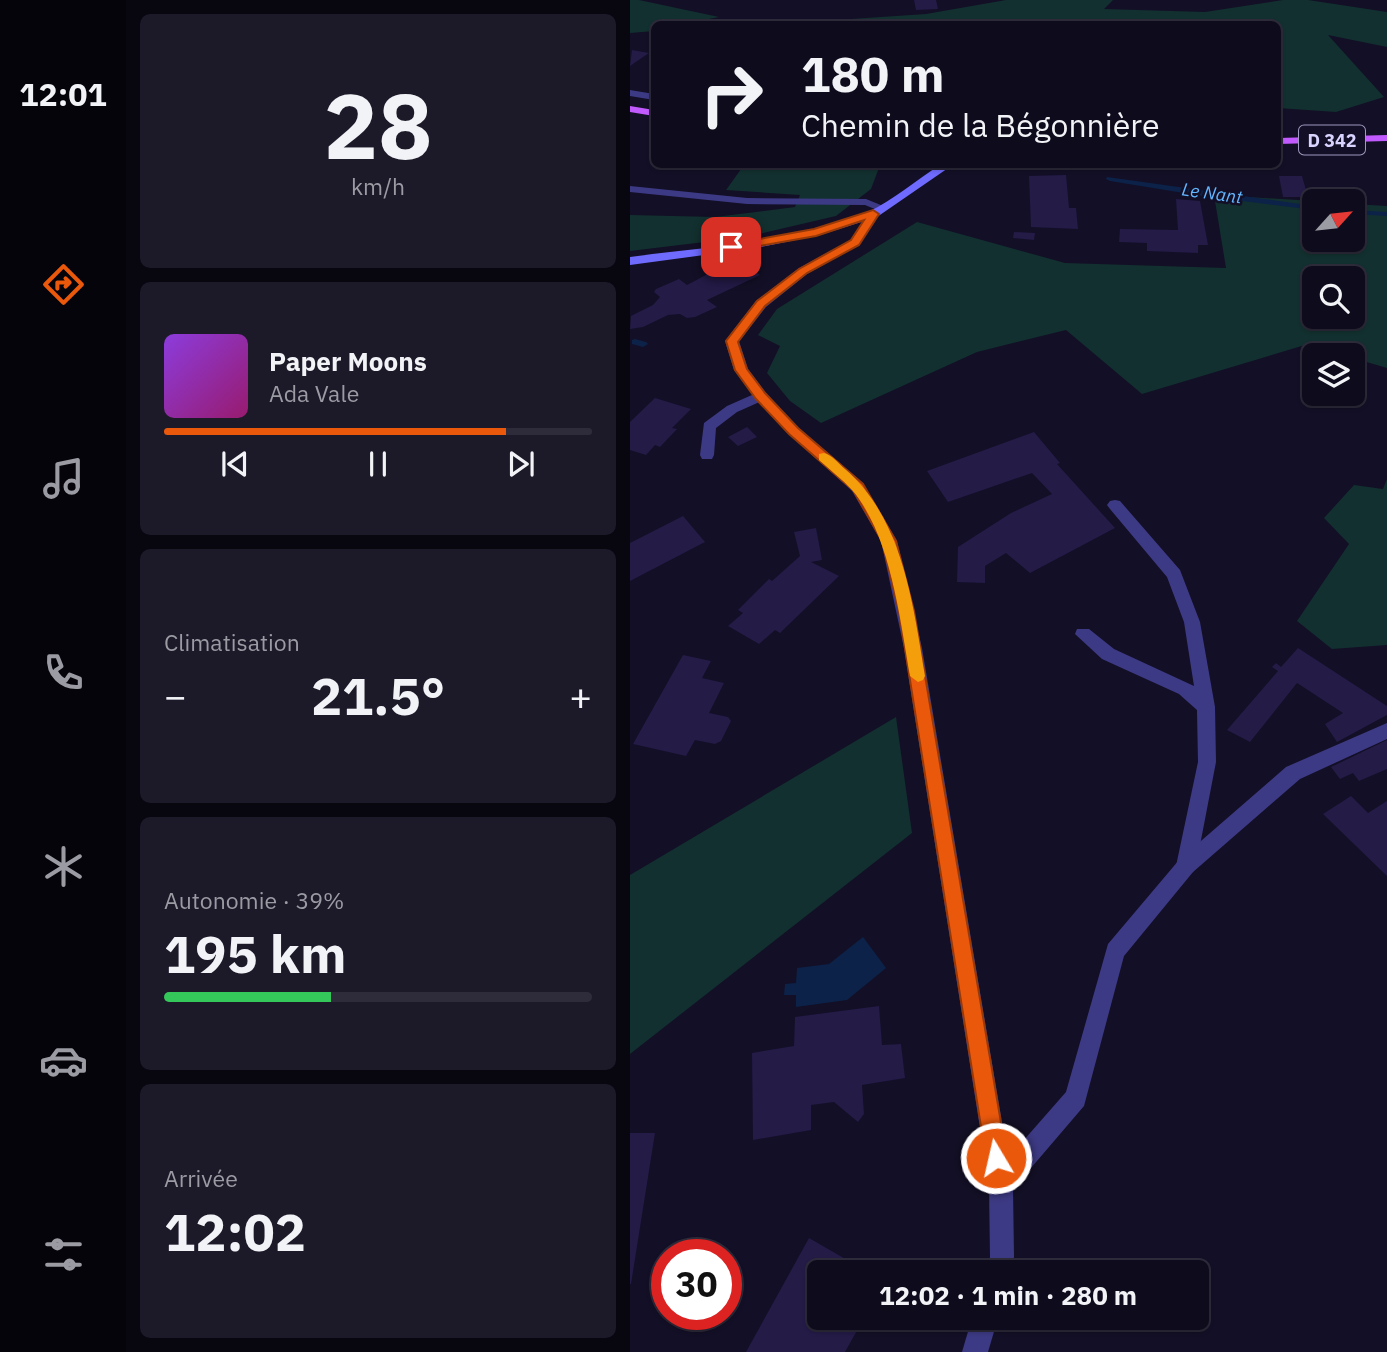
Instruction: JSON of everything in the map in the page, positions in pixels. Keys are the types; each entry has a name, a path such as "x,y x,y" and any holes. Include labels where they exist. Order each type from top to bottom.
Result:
{"main road":[{"path":"630,109 651,112"},
{"name":"D 342","path":"1281,141 1387,138"}],"street":[{"path":"630,93 651,96"},
{"path":"630,261 756,244 816,232 878,211 943,168"},
{"path":"630,189 747,201 866,202 878,211"},
{"path":"878,211 855,243 803,271 761,304 732,341 741,370 761,396 794,431 858,487 889,541 907,611 1001,1185 1001,1260"},
{"path":"707,455 709,426 732,410 761,396"},
{"path":"1115,505 1174,574 1192,622 1206,707 1207,762 1186,866"},
{"path":"1083,634 1108,654 1185,689 1206,707"},
{"path":"1001,1185 1076,1098 1115,951 1186,866 1293,773 1387,731"},
{"path":"975,1352 981,1330"}],"green space":[{"path":"630,0 719,17 699,21 651,21 651,31 630,33"},
{"path":"1006,0 1113,0 1104,9 1205,12 1283,0 1308,0 1387,12 1387,47 1328,35 1384,97 1336,112 1281,108 1281,21 821,21 926,14"},
{"path":"742,168 879,168 871,189 836,216 746,237 630,251 630,215 715,217 795,207 800,195 726,190"},
{"path":"1214,195 1302,200 1302,252 1365,252 1365,205 1387,206 1387,368 1365,362 1365,343 1302,343 1302,346 1142,394 1066,330 977,352 821,423 790,401 767,373 780,346 758,335 777,309 917,222 1065,263 1226,268"},
{"path":"1387,479 1387,645 1332,649 1297,621 1349,544 1324,518 1354,485 1383,489"},
{"path":"896,717 912,833 630,1054 630,875"}],"water":[{"path":"863,937 886,968 847,1000 796,1007 796,995 784,995 785,984 796,983 797,968 829,964"}],"building":[{"path":"914,0 936,0 938,9 916,10"},
{"path":"632,50 649,53 630,66"},
{"path":"1066,175 1069,208 1076,208 1078,229 1031,227 1029,176"},
{"path":"1279,176 1302,176 1306,189 1302,189 1302,197 1283,197"},
{"path":"1176,199 1200,201 1208,245 1198,245 1198,253 1147,251 1147,243 1119,242 1120,229 1178,230"},
{"path":"1014,232 1035,233 1034,240 1013,238"},
{"path":"736,259 760,275 707,300 717,307 695,317 668,315 643,327 630,329 631,316 653,305 660,297 654,292 656,289 679,279 687,285"},
{"path":"655,398 691,409 672,428 677,429 660,447 655,445 646,455 630,450 630,422"},
{"path":"747,427 757,437 738,446 728,437"},
{"path":"1034,432 1060,463 1057,464 1115,528 1030,573 1006,553 985,566 985,583 957,582 958,547 1011,513 1052,494 1032,473 948,502 927,471"},
{"path":"683,516 705,542 630,581 630,543"},
{"path":"816,528 822,560 811,562 839,576 780,633 775,630 759,644 728,626 743,613 738,610 769,579 772,581 800,556 794,532"},
{"path":"1298,648 1387,706 1387,715 1337,742 1325,724 1343,713 1297,683 1250,742 1227,730 1278,671 1272,667 1276,663 1281,667"},
{"path":"683,655 711,661 702,678 724,683 709,713 728,717 731,721 721,741 715,744 695,740 686,756 633,744"},
{"path":"1387,740 1387,769 1359,781 1353,773 1340,779 1331,767"},
{"path":"1351,796 1368,813 1387,801 1387,876 1323,814"},
{"path":"879,1006 882,1045 901,1044 905,1078 862,1085 864,1114 858,1122 834,1102 811,1105 811,1130 753,1140 752,1053 794,1046 795,1017"},
{"path":"630,1133 655,1133 631,1284 630,1284"},
{"path":"809,1238 847,1260 807,1260 807,1330 857,1330 845,1352 746,1352"}],"waterway":[{"name":"Le Nant","path":"1110,179 1302,206"},
{"name":"Le Nant","path":"1365,213 1387,214"},
{"path":"635,342 643,344"}],"slow traffic":[{"path":"824,457 858,487 889,541 907,611 918,676"}],"route":[{"path":"731,247 816,232 873,214 855,243 803,271 761,304 732,341 741,370 761,396 794,431 858,487 889,541 907,611 996,1158"}]}
